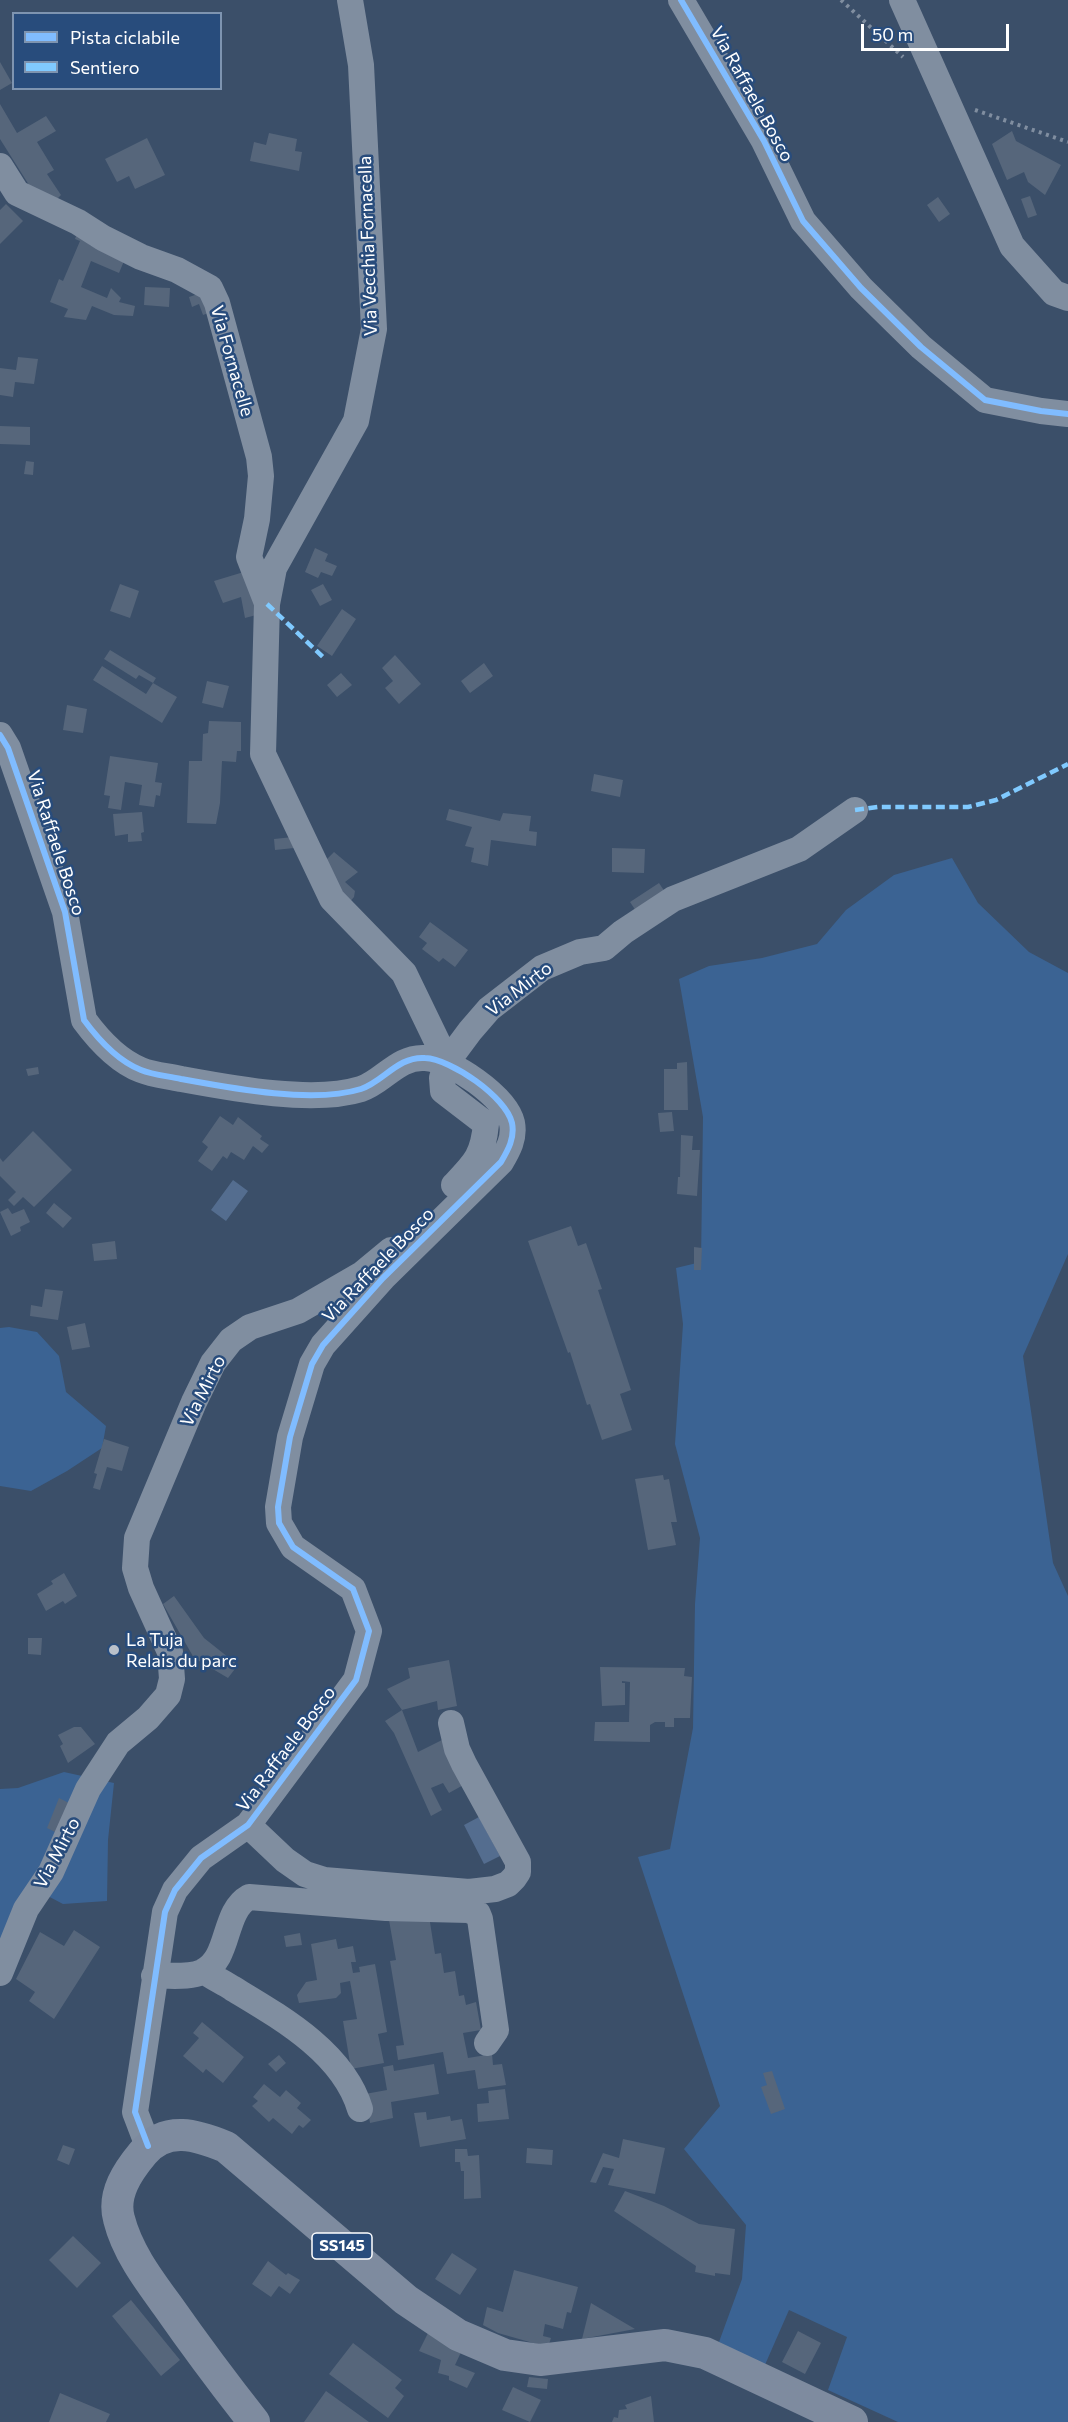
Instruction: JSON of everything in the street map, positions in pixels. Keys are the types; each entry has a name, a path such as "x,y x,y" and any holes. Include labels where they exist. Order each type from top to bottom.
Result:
{"main road":[{"name":"SS145","path":"148,2146 169,2136 186,2134 226,2147 406,2300 458,2335 504,2355 540,2360 665,2344 705,2353 852,2422"},
{"path":"148,2146 132,2165 123,2181 118,2197 118,2218 135,2260 207,2363 254,2422"}],"street":[{"name":"Via Vecchia Fornacella","path":"350,0 360,65 374,330 356,421 274,568 267,603 263,754 332,899 404,973 447,1062"},
{"name":"Via Raffaele Bosco","path":"681,0 764,141 803,221 861,288 921,347 985,400 1068,414"},
{"path":"902,0 1012,246 1054,293 1068,298"},
{"name":"Via Fornacelle","path":"0,166 17,193 78,222 103,238 141,257 177,270 210,288 223,323 259,457 261,476 257,519 249,557 267,603"},
{"name":"Via Raffaele Bosco","path":"0,735 9,748 65,912 84,1020 94,1034 127,1063 143,1071 228,1088 315,1096 336,1095 363,1089 398,1065 423,1057 447,1062 490,1092 507,1112 513,1132 509,1148 501,1162 376,1286 323,1345 312,1364 290,1437 278,1507 279,1523 293,1547 353,1589 369,1631 356,1680 248,1825 201,1858 175,1890 165,1912 135,2112 148,2146"},
{"name":"Via Mirto","path":"0,1973 26,1909 51,1872 88,1789 118,1743 148,1718 168,1695 172,1679 170,1653 141,1588 135,1568 137,1538 194,1402 213,1363 231,1340 250,1327 298,1311 362,1274 393,1248 476,1162 484,1142 486,1124 443,1091 442,1078 447,1062 489,1009 542,968 580,951 604,948 622,932 674,899 799,849 855,810"},
{"path":"248,1825 285,1860 313,1878 469,1892 495,1889 508,1884 518,1872 518,1862 461,1756 451,1723"},
{"path":"154,1976 194,1974 204,1971 221,1949 237,1908 249,1897 386,1908 469,1910 478,1914 480,1919 496,2030 487,2043"},
{"path":"204,1971 290,2026 317,2048 346,2078 355,2093 360,2109"}],"shaded area":[{"path":"952,858 978,903 1029,952 1068,973 1068,1254 1023,1356 1053,1563 1068,1596 1068,2422 898,2422 828,2390 847,2337 789,2310 764,2367 719,2342 742,2279 746,2225 684,2149 720,2106 638,1857 670,1849 693,1728 695,1604 700,1538 675,1444 683,1324 676,1268 701,1262 703,1117 679,979 709,966 762,958 817,944 846,910 894,875"},
{"path":"233,1180 248,1191 226,1221 211,1210"},
{"path":"9,1327 37,1332 59,1356 66,1392 106,1426 102,1448 31,1491 0,1486 0,1328"},
{"path":"64,1772 114,1783 108,1840 107,1901 63,1904 42,1893 0,1961 0,1789 18,1788"},
{"path":"479,1817 500,1856 484,1864 464,1825"}],"building":[{"path":"0,62 12,83 0,90"},
{"path":"0,104 17,133 46,116 56,131 37,142 54,170 47,174 61,195 52,204 29,185 0,139"},
{"path":"1012,131 1016,141 1061,165 1045,195 1028,182 1024,172 1007,180 992,144"},
{"path":"269,133 297,139 295,151 302,152 299,171 250,161 254,142 266,145"},
{"path":"147,138 165,175 135,189 129,176 117,182 105,159"},
{"path":"1030,196 1037,215 1028,218 1021,199"},
{"path":"938,197 950,214 939,222 927,205"},
{"path":"6,204 23,221 0,244 0,210"},
{"path":"78,231 90,245 124,261 119,273 91,261 81,287 107,298 111,288 121,298 119,302 135,306 133,316 114,315 92,306 86,320 64,317 68,309 50,302 59,279 63,281 80,241 75,239"},
{"path":"145,287 170,288 169,307 144,305"},
{"path":"207,291 214,311 203,315 199,304 192,307 189,297"},
{"path":"18,357 38,359 34,384 15,382 13,397 0,395 0,368 16,370"},
{"path":"0,426 30,427 30,445 0,444"},
{"path":"26,461 34,462 33,475 24,474"},
{"path":"315,548 328,554 325,561 337,566 332,576 321,572 318,578 305,572"},
{"path":"247,571 260,614 245,618 241,597 223,603 214,581"},
{"path":"120,584 139,591 130,618 110,611"},
{"path":"323,584 332,600 320,606 311,590"},
{"path":"342,609 356,619 332,656 317,646"},
{"path":"110,650 156,678 153,683 139,675 136,679 104,659"},
{"path":"395,655 421,684 399,704 385,688 393,681 382,668"},
{"path":"484,663 493,676 470,693 461,681"},
{"path":"102,666 146,694 153,683 177,697 162,723 93,680"},
{"path":"341,673 352,685 337,697 327,685"},
{"path":"207,681 229,686 223,708 202,703"},
{"path":"67,705 87,709 83,733 63,730"},
{"path":"209,721 241,722 241,751 237,751 236,762 222,761 220,803 216,824 187,823 189,761 202,761 203,734 208,733"},
{"path":"110,756 158,763 155,782 162,783 160,796 156,795 154,807 139,805 142,785 125,782 121,810 108,808 110,796 104,795"},
{"path":"594,774 623,780 620,797 591,791"},
{"path":"449,809 500,821 503,813 531,816 529,831 537,832 536,846 491,840 488,866 471,862 474,848 465,846 472,827 446,820"},
{"path":"142,812 144,832 141,833 142,841 128,842 128,834 115,836 113,814"},
{"path":"293,837 294,848 275,850 274,839"},
{"path":"612,848 645,849 644,873 612,872"},
{"path":"334,852 358,872 345,882 355,891 354,897 348,904 322,864"},
{"path":"659,883 665,892 636,911 630,902"},
{"path":"430,922 468,950 455,967 443,958 439,962 422,949 427,943 419,937"},
{"path":"687,1062 688,1110 664,1110 664,1069 677,1069 677,1063"},
{"path":"38,1067 39,1074 28,1076 26,1069"},
{"path":"672,1112 674,1131 660,1132 658,1113"},
{"path":"220,1116 233,1125 238,1117 262,1136 260,1139 269,1145 262,1153 253,1146 244,1160 231,1152 227,1159 223,1156 212,1171 198,1161 208,1147 202,1142"},
{"path":"33,1131 72,1170 34,1207 23,1197 14,1206 8,1200 16,1192 0,1176 0,1158 3,1162"},
{"path":"681,1135 693,1136 692,1150 700,1150 697,1196 677,1194 678,1177 680,1177"},
{"path":"54,1203 72,1218 63,1228 46,1213"},
{"path":"8,1208 12,1214 24,1209 30,1222 20,1227 21,1231 11,1236 0,1212"},
{"path":"571,1226 578,1246 586,1243 602,1289 598,1290 631,1390 620,1394 632,1430 602,1440 590,1404 587,1405 570,1352 568,1353 528,1241"},
{"path":"115,1241 117,1259 94,1261 92,1244"},
{"path":"694,1247 702,1248 701,1270 694,1270"},
{"path":"45,1289 63,1291 58,1320 30,1316 31,1305 42,1307"},
{"path":"85,1323 90,1347 72,1350 67,1327"},
{"path":"104,1439 129,1447 122,1471 107,1467 100,1490 93,1488 97,1474 94,1473"},
{"path":"663,1475 664,1480 669,1479 677,1522 671,1522 676,1545 648,1550 635,1479"},
{"path":"64,1573 77,1596 65,1604 63,1601 46,1611 37,1594 53,1584 51,1581"},
{"path":"174,1596 204,1638 238,1665 228,1678 194,1658 163,1604"},
{"path":"28,1638 42,1638 41,1655 28,1654"},
{"path":"449,1660 457,1706 438,1710 437,1701 402,1710 387,1689 410,1678 408,1668"},
{"path":"600,1667 685,1668 684,1676 692,1677 690,1718 674,1718 674,1727 665,1727 665,1722 655,1722 650,1725 650,1742 594,1741 595,1722 629,1722 630,1682 622,1681 625,1683 625,1705 602,1706"},
{"path":"402,1710 418,1752 444,1739 467,1783 449,1793 443,1783 431,1788 442,1810 431,1816 394,1733 385,1721"},
{"path":"74,1727 81,1727 95,1744 68,1763 60,1746 63,1744 58,1735"},
{"path":"59,1798 71,1804 57,1833 47,1828"},
{"path":"429,1916 435,1954 441,1953 444,1973 455,1971 459,1996 464,1995 466,2005 476,2002 481,2030 463,2033 468,2058 492,2054 493,2065 502,2064 506,2085 478,2089 475,2070 447,2074 443,2052 398,2060 396,2046 404,2045 390,1961 396,1960 389,1920"},
{"path":"74,1930 100,1947 54,2019 29,2001 35,1992 16,1979 40,1932 64,1946"},
{"path":"300,1933 302,1945 286,1947 284,1936"},
{"path":"336,1939 338,1949 353,1946 356,1962 351,1962 353,1973 360,1972 359,1967 375,1964 387,2032 378,2034 384,2063 351,2069 343,2021 357,2019 350,1981 340,1983 341,1993 336,1998 299,2003 297,1995 306,1982 317,1980 311,1944"},
{"path":"202,2022 244,2057 223,2083 206,2069 203,2073 183,2056 199,2038 193,2033"},
{"path":"279,2055 286,2063 276,2072 268,2064"},
{"path":"434,2064 439,2094 391,2102 393,2118 370,2123 365,2094 387,2090 383,2067 393,2065 394,2071"},
{"path":"772,2071 785,2109 771,2114 761,2087 767,2085 763,2073"},
{"path":"264,2084 280,2097 286,2090 301,2103 297,2108 311,2120 303,2128 299,2125 292,2134 273,2118 269,2122 252,2106 258,2101 253,2097"},
{"path":"505,2089 509,2119 478,2122 477,2104 489,2103 488,2091"},
{"path":"426,2112 427,2120 450,2116 451,2121 462,2119 466,2139 420,2147 414,2113"},
{"path":"623,2139 665,2148 655,2194 608,2185 614,2169 603,2167 596,2183 590,2182 603,2153 619,2158"},
{"path":"63,2145 75,2149 69,2165 57,2160"},
{"path":"527,2148 553,2150 552,2165 526,2163"},
{"path":"455,2149 467,2149 468,2156 479,2155 481,2198 464,2199 464,2171 461,2171 460,2162 455,2162"},
{"path":"625,2191 664,2206 699,2224 735,2229 730,2275 715,2273 715,2276 695,2272 696,2266 614,2211"},
{"path":"73,2236 101,2263 77,2288 49,2260"},
{"path":"452,2253 477,2269 460,2295 435,2279"},
{"path":"268,2261 286,2275 288,2273 300,2280 290,2294 279,2286 271,2297 252,2284"},
{"path":"514,2270 578,2287 571,2313 567,2312 563,2329 545,2324 543,2336 551,2338 549,2344 540,2345 498,2333 483,2325 487,2307 503,2312"},
{"path":"131,2300 180,2360 161,2376 112,2316"},
{"path":"591,2303 635,2329 582,2339"},
{"path":"429,2331 463,2348 455,2365 475,2373 467,2388 449,2380 449,2376 438,2373 441,2360 419,2351"},
{"path":"798,2331 821,2343 805,2374 782,2362"},
{"path":"353,2343 402,2380 395,2388 404,2396 388,2418 329,2374"},
{"path":"529,2377 548,2379 547,2389 527,2387"},
{"path":"513,2387 541,2400 530,2422 502,2410"},
{"path":"326,2391 369,2422 304,2422"},
{"path":"60,2393 110,2414 106,2422 49,2422"},
{"path":"651,2396 654,2422 612,2422 614,2417 618,2418 619,2410 627,2409 625,2405"}],"marked path":[{"path":"267,604 323,657"},
{"path":"855,810 878,807 968,807 996,800 1068,764"}],"cycle path":[{"path":"681,0 764,141 803,221 861,288 921,347 985,400 1068,414"},
{"path":"0,735 8,748 65,912 84,1020 102,1042 117,1055 146,1072 201,1083 296,1095 320,1095 361,1089 407,1061 415,1058 436,1060 462,1072 489,1091 508,1113 513,1128 510,1144 501,1162 383,1278 323,1345 312,1364 290,1437 278,1507 279,1523 293,1547 353,1589 369,1631 356,1680 248,1825 201,1858 175,1890 165,1912 135,2112 148,2146"}],"place":[{"name":"La Tuja Relais du parc","path":"114,1650"}]}
